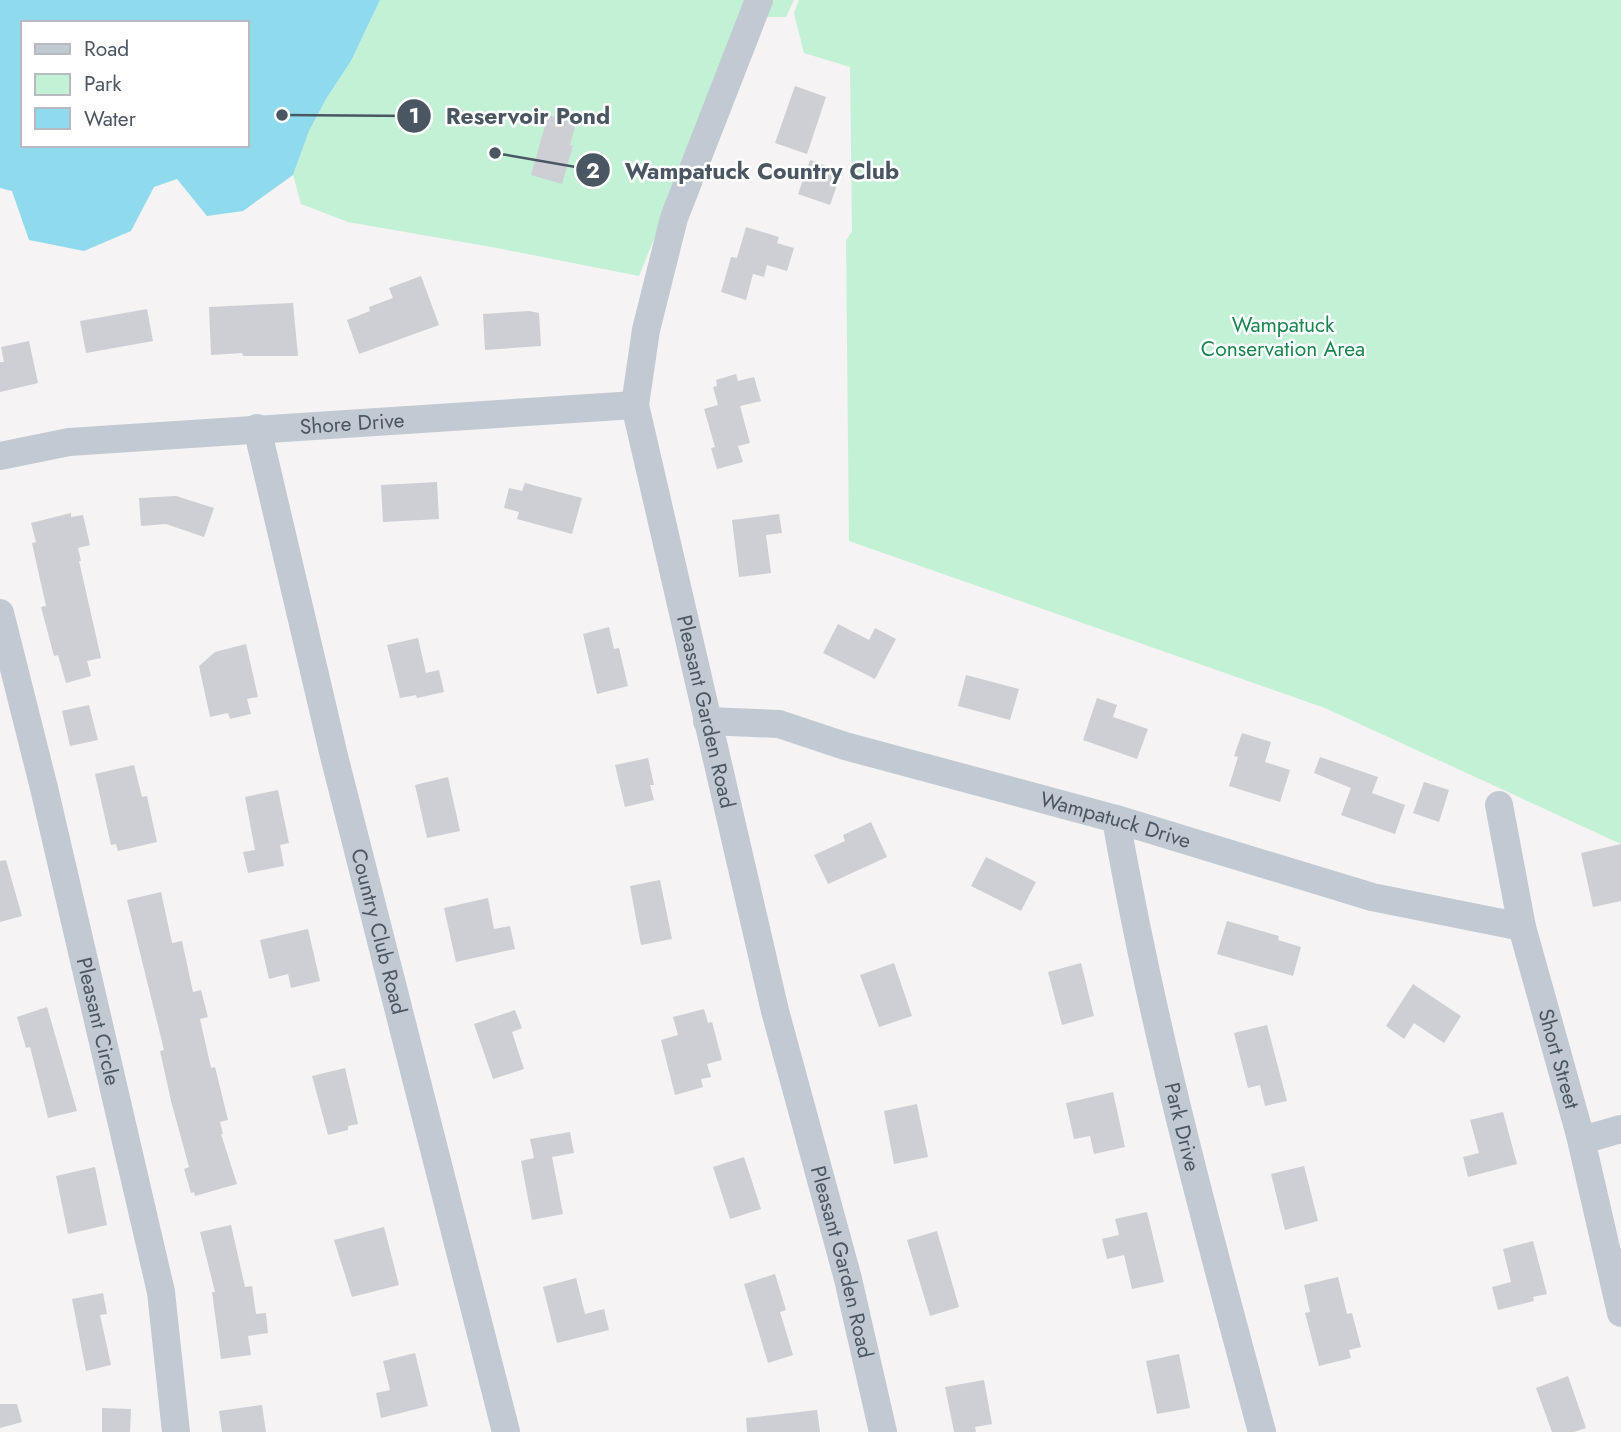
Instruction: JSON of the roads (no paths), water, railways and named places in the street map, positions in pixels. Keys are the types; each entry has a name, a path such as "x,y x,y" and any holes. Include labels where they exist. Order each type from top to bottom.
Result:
{"street":[{"name":"Pleasant Garden Road","path":"759,0 674,218 646,330 635,405 775,1011 848,1279 883,1432"},
{"name":"Shore Drive","path":"0,456 69,442 635,405"},
{"name":"Country Club Road","path":"257,428 334,756 506,1432"},
{"name":"Pleasant Circle","path":"0,613 47,800 161,1292 176,1432"},
{"name":"Wampatuck Drive","path":"707,721 779,724 845,746 1116,819 1372,897 1522,927"},
{"name":"Short Street","path":"1499,805 1522,927 1580,1135 1621,1313"},
{"name":"Park Drive","path":"1116,819 1128,886 1190,1167 1262,1432"},
{"path":"1580,1135 1593,1137 1621,1129"}],"water":[{"path":"0,0 380,0 351,61 309,131 293,175 243,211 207,216 177,179 154,187 131,231 84,251 29,240 12,191 0,188"}],"place":[{"name":"Reservoir Pond","path":"282,115"},
{"name":"Wampatuck Country Club","path":"495,153"}],"park label":[{"name":"Wampatuck Conservation Area","path":"1283,337"}]}
